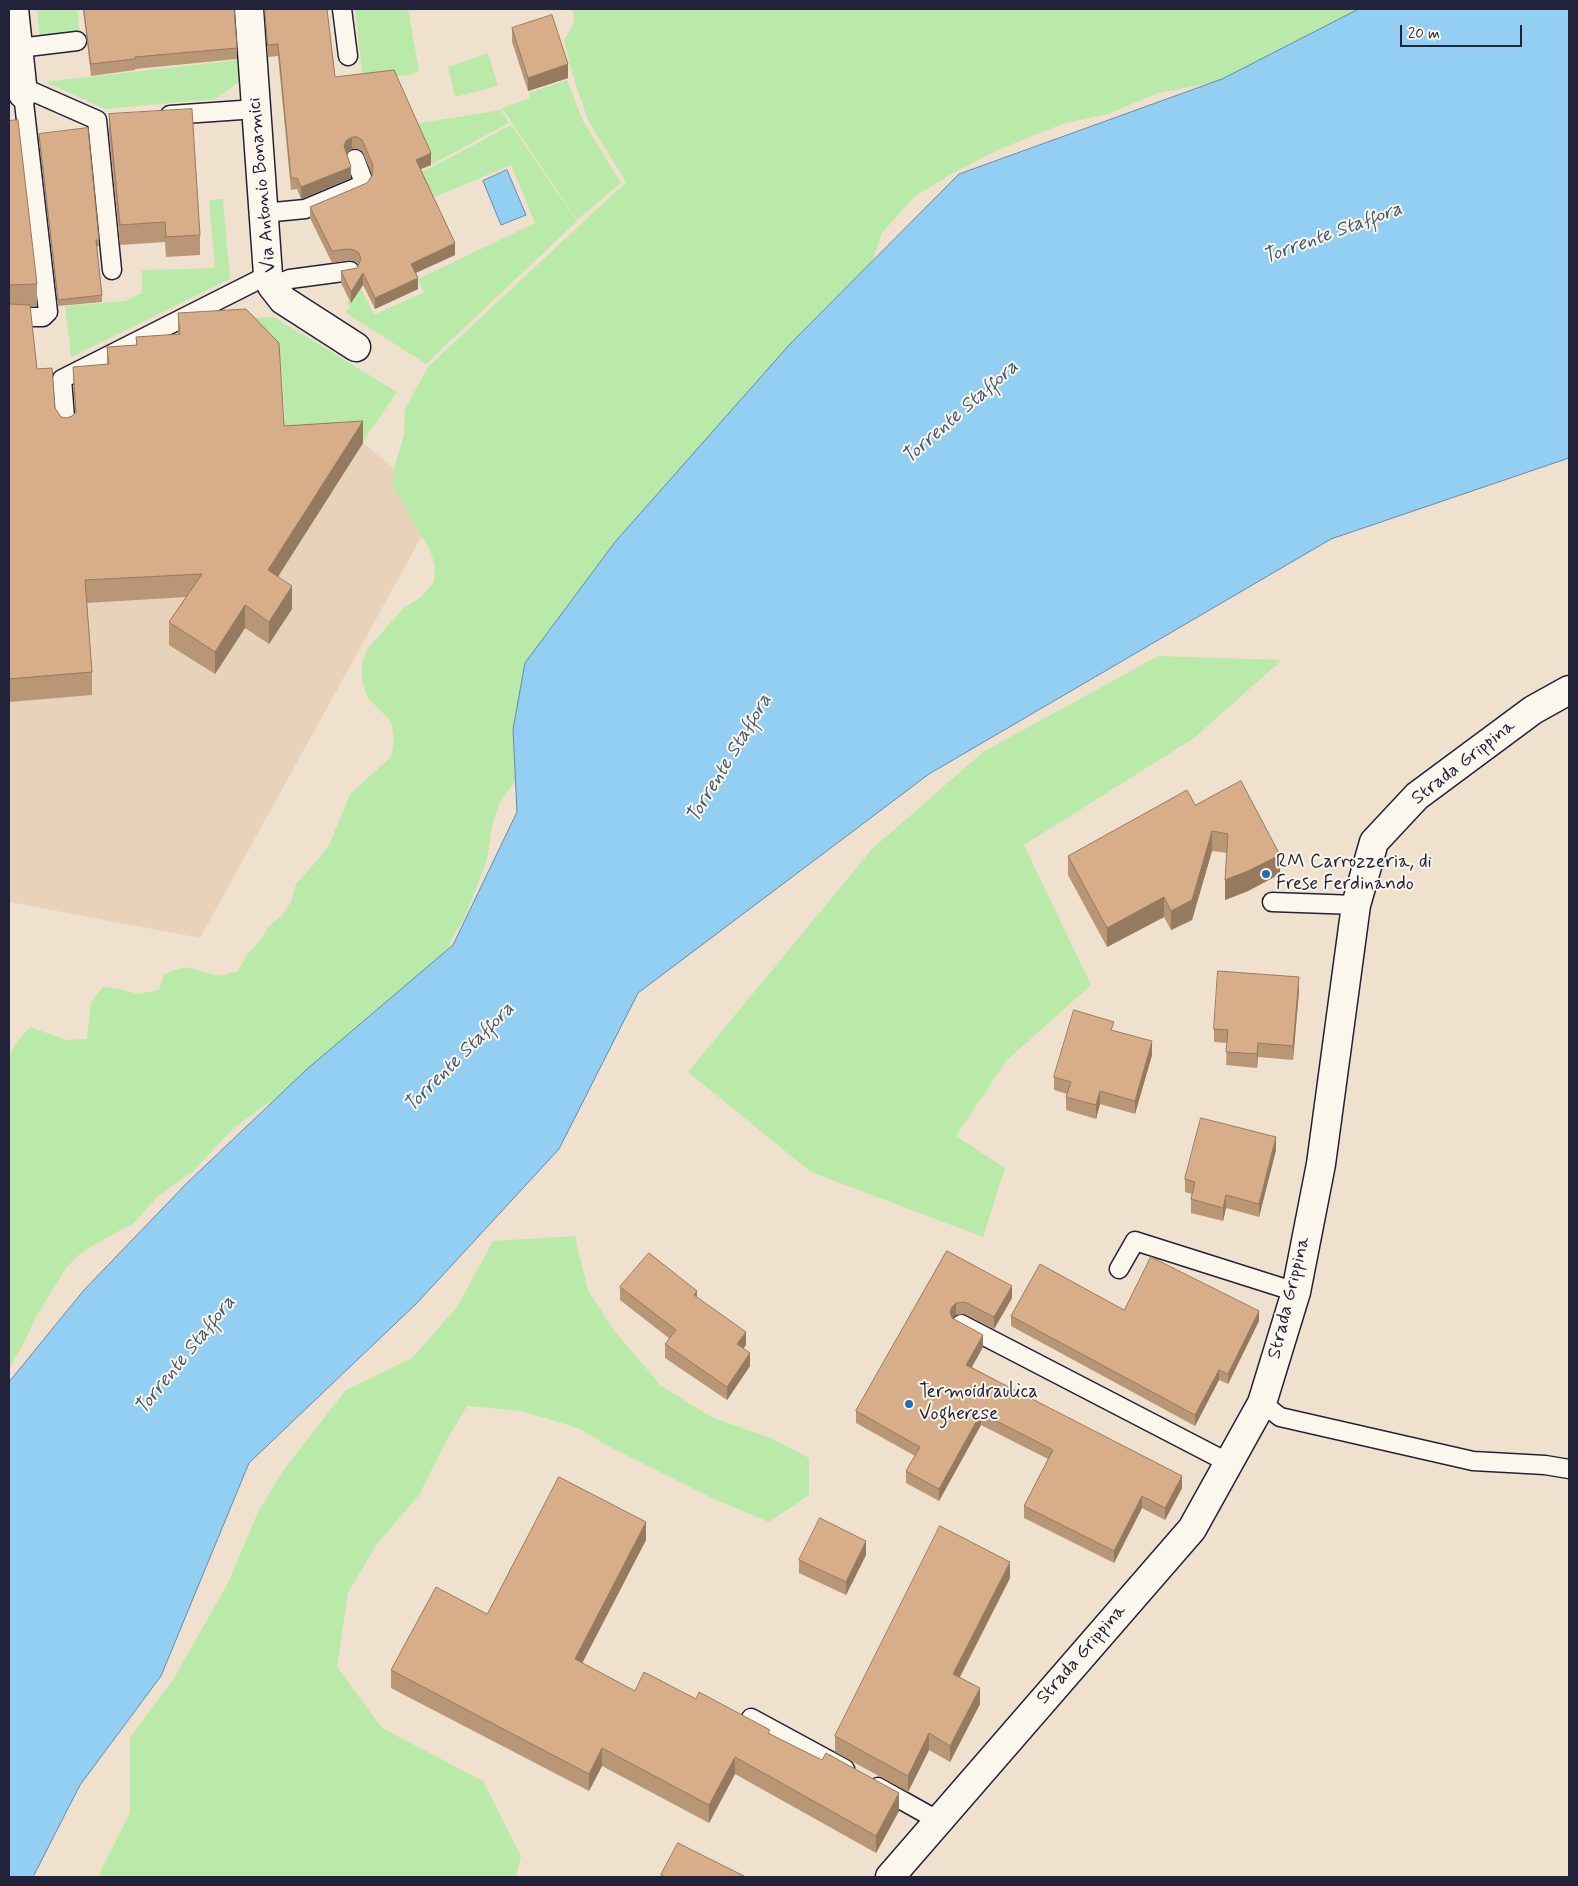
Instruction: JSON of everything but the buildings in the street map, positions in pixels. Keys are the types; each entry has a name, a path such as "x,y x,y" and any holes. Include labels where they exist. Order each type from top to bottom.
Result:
{"street":[{"path":"14,9 23,90"},
{"name":"Via Antonio Bonamici","path":"249,9 270,281 283,300 356,347"},
{"name":"Strada Grippina","path":"890,1877 1192,1529 1262,1403 1296,1292 1321,1164 1356,905 1374,842 1417,796 1533,710 1569,690"}],"lane":[{"path":"342,9 348,56"},
{"path":"18,48 77,41"},
{"path":"9,317 43,317 48,312 23,90 97,120 117,118"},
{"path":"157,116 256,109"},
{"path":"97,120 112,270"},
{"path":"9,126 27,125"},
{"path":"264,212 305,209 362,185 364,180 355,159"},
{"path":"66,430 62,379 270,281 350,271"},
{"path":"1272,902 1356,905"},
{"path":"1119,1268 1136,1241 1296,1292"},
{"path":"961,1324 1229,1463"},
{"path":"1262,1403 1280,1417 1473,1460 1545,1465 1569,1469"},
{"path":"751,1718 939,1821"}],"shaded area":[{"path":"9,333 46,466 363,443 439,505 200,938 9,902"}],"green space":[{"path":"37,9 77,9 80,33 40,38"},
{"path":"355,9 408,9 419,71 409,75 363,80"},
{"path":"573,9 1473,9 1226,80 1158,93 1108,114 1065,123 1000,149 955,172 914,197 882,233 862,291 499,804 493,823 486,863 463,921 452,938 445,957 306,1085 268,1103 234,1128 192,1172 158,1196 134,1223 80,1254 66,1268 34,1320 26,1339 9,1369 9,1056 17,1042 30,1027 67,1040 87,1039 91,1002 103,987 138,994 159,990 164,974 184,967 220,976 238,971 247,955 259,942 268,927 282,915 291,902 296,884 330,843 350,794 391,757 394,739 391,721 367,697 362,680 362,663 368,648 404,608 422,596 434,582 435,565 430,550 393,486 394,469 404,434 405,409 428,367 626,182 588,120 573,76 564,41 574,23"},
{"path":"488,53 498,86 455,97 448,67"},
{"path":"237,60 239,82 215,99 105,109 45,82"},
{"path":"567,80 583,121 621,183 577,220 502,108 530,98 529,93"},
{"path":"501,110 509,123 432,164 420,136 365,161 354,134"},
{"path":"511,125 577,221 426,364 346,313 350,306 347,304 359,284 374,315 424,292 418,279 535,223 511,165 430,199 355,204 438,164"},
{"path":"223,199 230,279 71,357 65,306 125,301 142,293 142,271 144,270 215,268 209,200"},
{"path":"274,317 397,392 363,441 79,433 285,419 281,364 246,328 213,319"},
{"path":"1158,656 1282,660 1194,738 1024,845 1091,985 1006,1061 956,1136 1005,1168 983,1237 811,1172 688,1072 872,849 983,752"},
{"path":"575,1236 588,1290 612,1328 661,1386 713,1418 771,1438 809,1458 809,1495 769,1522 712,1498 604,1444 581,1429 522,1411 467,1406 445,1443 419,1495 377,1544 348,1593 337,1667 382,1728 483,1781 521,1856 516,1877 99,1877 130,1813 130,1738 174,1678 228,1583 258,1512 285,1468 346,1390 412,1358 457,1307 493,1241"}],"water":[{"name":"Torrente Staffora","path":"1359,9 1569,9 1569,458 1331,539 929,774 638,993 559,1149 417,1303 249,1463 161,1676 80,1785 33,1877 9,1877 9,1382 84,1290 187,1183 306,1070 453,945 517,812 513,729 525,663 615,542 790,344 959,174 1222,79"},
{"path":"507,170 526,215 501,225 483,181"}],"place":[{"name":"RM Carrozzeria, di Frese Ferdinando","path":"1266,874"},
{"name":"Termoidraulica Vogherese","path":"909,1404"}]}
